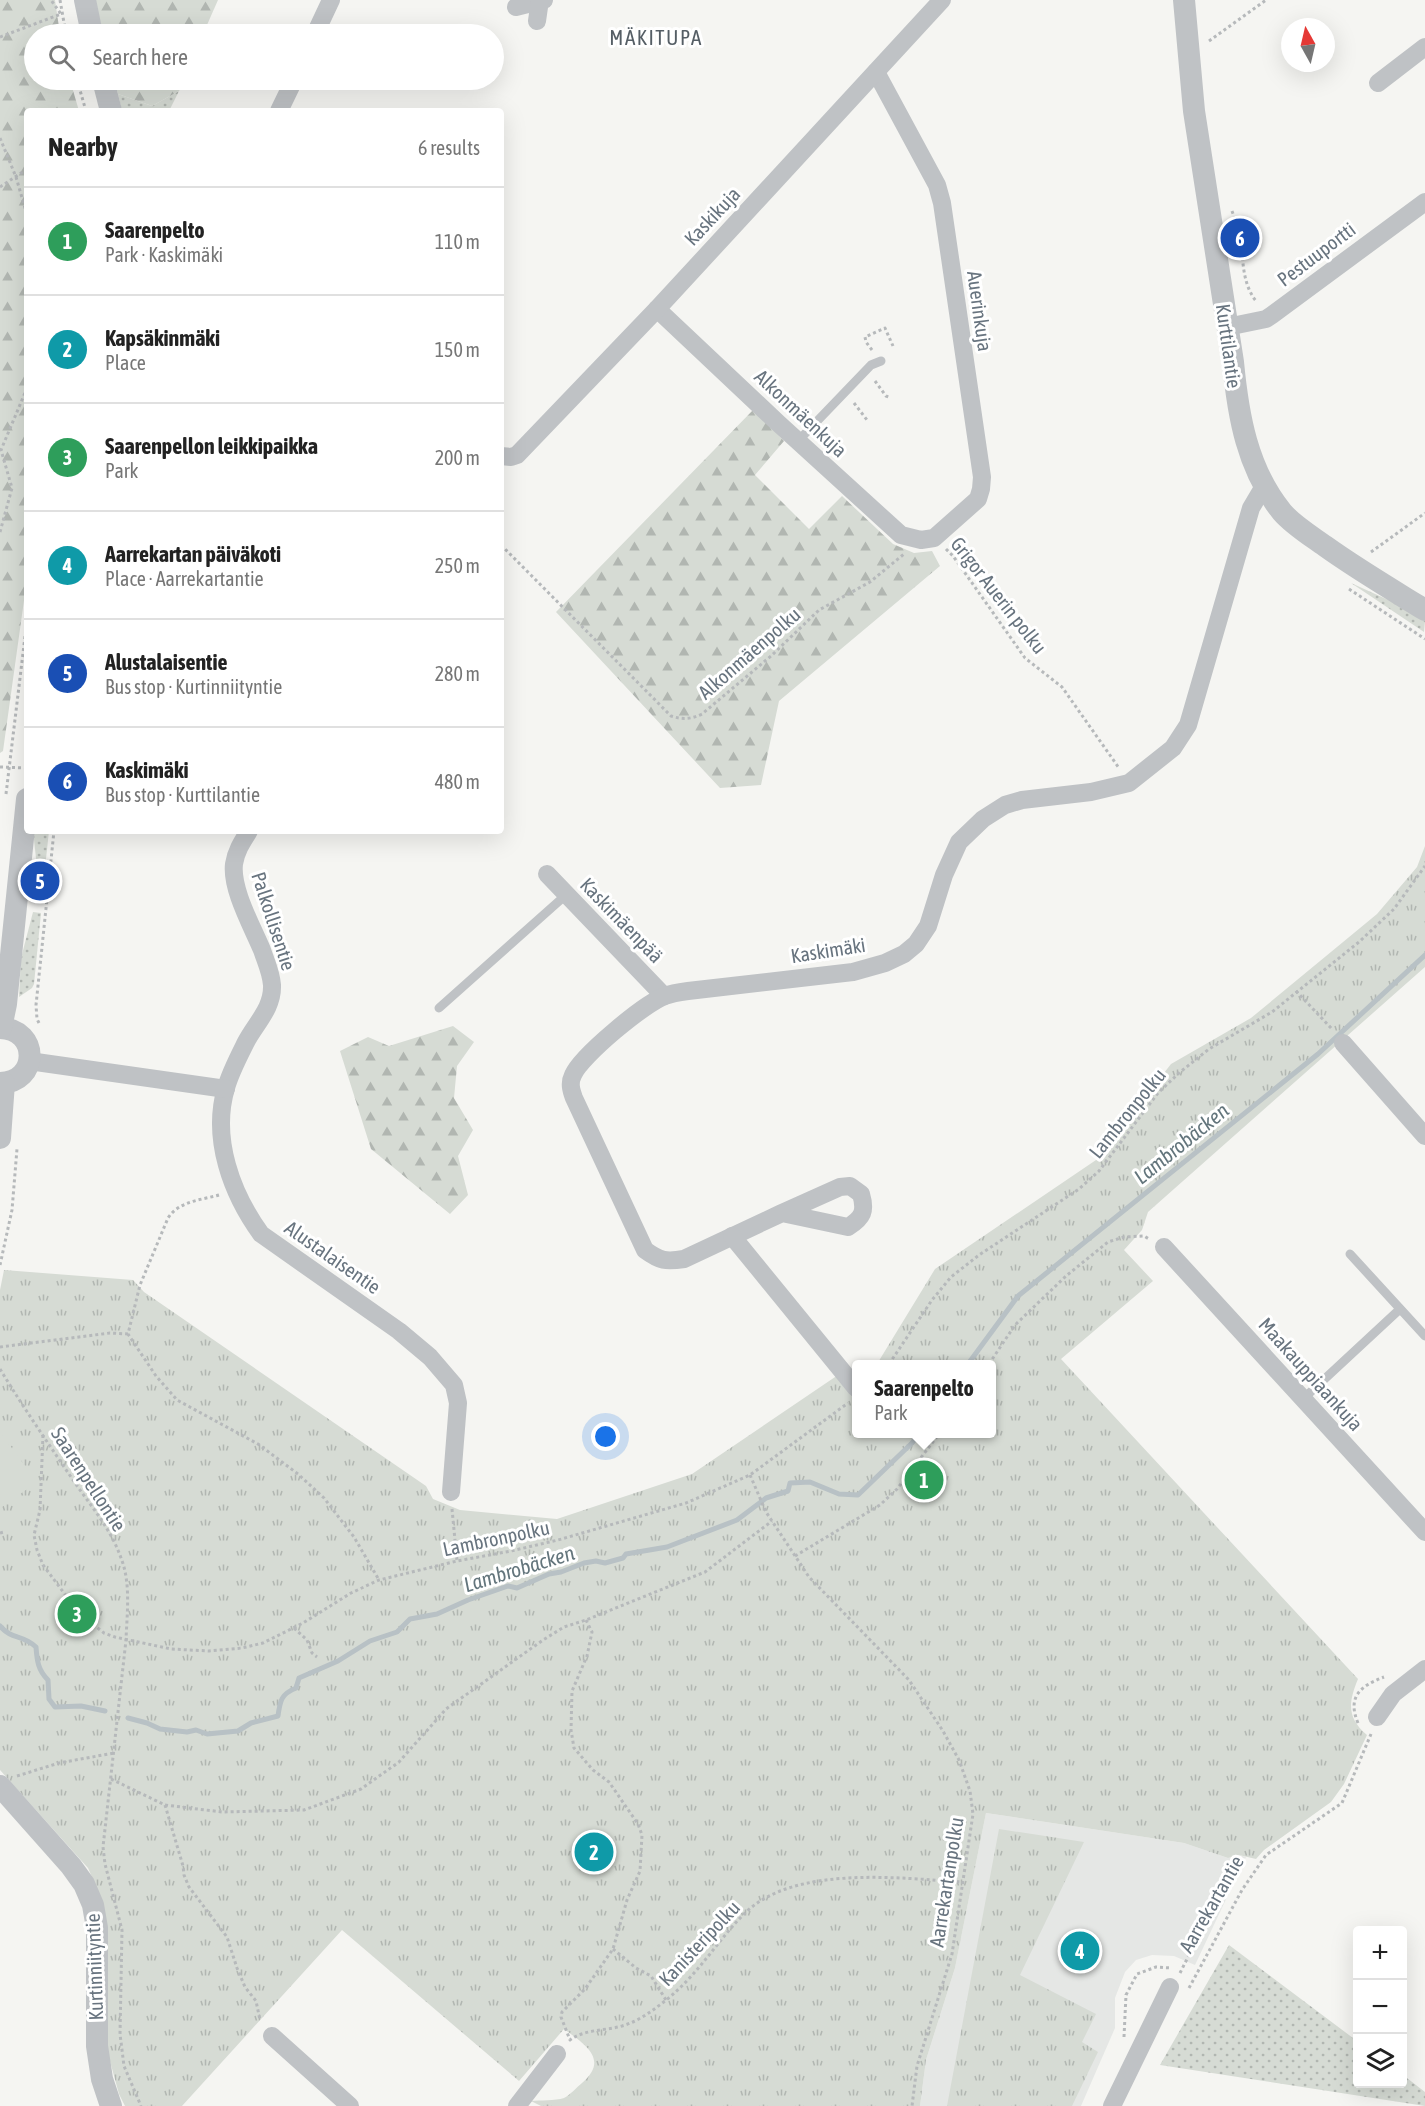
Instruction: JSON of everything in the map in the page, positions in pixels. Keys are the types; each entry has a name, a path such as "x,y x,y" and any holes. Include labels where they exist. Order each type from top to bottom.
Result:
{"street":[{"path":"85,0 90,24"},
{"path":"320,24 331,0"},
{"path":"516,7 541,0 537,21"},
{"name":"Kaskikuja","path":"506,456 517,455 657,309 942,0"},
{"name":"Kurttilantie","path":"1184,0 1195,122 1237,399 1245,437 1255,466 1264,486 1283,513 1352,566 1425,610"},
{"path":"1378,83 1425,47"},
{"name":"Auerinkuja","path":"876,72 937,185 982,477 978,499 927,539"},
{"path":"106,90 110,108"},
{"path":"280,108 289,90"},
{"name":"Pestuuportti","path":"1227,327 1266,319 1425,202"},
{"name":"Alkonmäenkuja","path":"657,309 901,535 927,539"},
{"name":"Kaskimäki","path":"782,1213 684,1259 668,1262 655,1258 645,1250 574,1098 570,1086 572,1076 609,1036 635,1013 664,996 688,991 853,972 885,963 904,954 916,944 928,926 944,875 955,850 966,835 983,819 1005,805 1022,800 1091,792 1130,783 1173,748 1188,725 1251,508 1264,486"},
{"path":"9,1140 2,1083 18,1078 27,1068 29,1061 29,1047 21,1035 9,1028 1,1028 6,1004 24,828"},
{"name":"Palkollisentie","path":"226,1089 246,1041 270,1003 272,986 270,970 235,885 234,865 239,847 247,834"},
{"name":"Kaskimäenpää","path":"547,874 664,996"},
{"path":"1343,1043 1425,1136"},
{"path":"29,1061 226,1089"},
{"name":"Alustalaisentie","path":"226,1089 222,1124 225,1159 235,1190 246,1213 261,1234 399,1331 430,1357 454,1385 458,1403 451,1492"},
{"path":"732,1236 852,1395"},
{"name":"Maakauppiaankuja","path":"1164,1247 1425,1532"},
{"path":"1377,1717 1393,1694 1425,1669"},
{"name":"Kurtinniityntie","path":"8,1781 84,1884 93,1905 97,1928 97,2046 102,2079 111,2106"},
{"path":"1112,2106 1179,1985"},
{"path":"272,2036 350,2106"},
{"path":"517,2106 557,2054"}],"lane":[{"path":"798,441 871,365 881,361"},
{"path":"439,1008 567,894"},
{"path":"1350,1254 1425,1336"},
{"path":"1303,1399 1400,1309"}],"path":[{"path":"51,0 61,14"},
{"path":"60,0 64,24"},
{"path":"1188,56 1266,0"},
{"path":"36,24 61,14"},
{"path":"0,38 24,29"},
{"path":"80,90 85,108"},
{"path":"0,138 16,177 24,205"},
{"path":"0,187 24,171"},
{"path":"881,361 866,342 866,337 885,328 893,346"},
{"path":"882,390 886,396 891,398"},
{"path":"846,392 867,420"},
{"path":"0,532 12,488 0,451 24,395"},
{"path":"1352,566 1425,513"},
{"name":"Alkonmäenpolku","path":"504,548 671,716 681,719 702,714 771,656 819,610 870,582 927,539"},
{"name":"Grigor Auerin polku","path":"927,539 953,556 1026,658 1062,687 1130,783"},
{"path":"9,766 24,644"},
{"path":"0,767 24,768"},
{"path":"36,1005 54,834"},
{"name":"Lambronpolku","path":"892,1360 932,1300 951,1277 979,1255 1079,1189 1099,1171 1158,1093 1179,1073 1209,1049 1272,1012 1359,942 1394,909 1425,866"},
{"path":"1296,991 1330,1026"},
{"path":"0,1265 12,1210 9,1140"},
{"path":"235,1190 181,1205 173,1210 140,1285 128,1334 156,1376 177,1400 258,1444 324,1497 354,1537 379,1580"},
{"path":"992,1360 1015,1325 1066,1276 1108,1242 1124,1237 1144,1236 1164,1247"},
{"path":"0,1347 110,1333 128,1334"},
{"name":"Saarenpellontie","path":"0,1369 107,1528 121,1557 126,1585 126,1640 109,1793"},
{"name":"Lambronpolku","path":"43,1435 40,1510 34,1535 43,1565 79,1613 104,1633 126,1640 171,1649 209,1652 263,1643 379,1580 457,1561 511,1551 686,1503 750,1475 852,1397"},
{"path":"795,1556 880,1505 897,1489 936,1438"},
{"name":"Aarrekartanpolku","path":"750,1475 766,1512 809,1577 909,1680 943,1731 959,1760 970,1791 973,1814 952,1954 917,2066 912,2106"},
{"path":"451,1492 457,1561"},
{"path":"111,1779 165,1805 222,1812 304,1810 361,1789 399,1762 446,1709 543,1640 564,1627 705,1572 772,1521"},
{"path":"586,1620 592,1632 587,1656 572,1691 571,1730 574,1748 592,1770 609,1782 638,1824 642,1835 640,1871 627,1900 613,1949 636,1968 651,1976 666,2000"},
{"path":"294,1628 307,1640 312,1653 317,1657"},
{"name":"Aarrekartantie","path":"1179,1985 1266,1855 1342,1803 1377,1717"},
{"path":"8,1781 59,1763 114,1753"},
{"path":"165,1805 189,1887 227,1937 245,1987 256,2001 260,2020"},
{"path":"1179,1985 1239,1856"},
{"name":"Kanisteripolku","path":"613,1949 585,1989 562,2012 561,2017 570,2040 578,2034 621,2026 640,2019 666,2000 696,1972 747,1911 778,1891 795,1885 866,1877 962,1882"},
{"path":"1124,2039 1128,1988"}],"shaded area":[{"path":"986,1813 1184,1843 1228,1858 1239,1855 1246,1857 1195,1965 1174,1956 1152,1955 1136,1960 1125,1972 1115,1998 1115,2028 1081,2106 920,2106 926,2060 955,1968"}],"green space":[{"path":"0,0 55,0 59,24 24,24 24,90 73,90 78,108 24,108 24,600 3,751 0,753"},
{"path":"95,0 218,0 207,24 101,24"},
{"path":"117,90 180,90 152,106 118,94"},
{"path":"179,91 170,108 121,108 118,94 152,106"},
{"path":"754,409 784,441 755,475 809,529 842,496 893,544 914,553 932,551 940,566 779,701 761,785 720,788 556,612"},
{"path":"1351,583 1395,603 1425,621 1424,632"},
{"path":"33,834 49,834 45,868 37,867"},
{"path":"1425,846 1425,967 1148,1212 1142,1230 1124,1250 1153,1281 1061,1359 1358,1679 1352,1695 1351,1710 1360,1729 1367,1735 1344,1784 1331,1802 1264,1850 1256,1859 1239,1855 1228,1858 1184,1843 986,1813 955,1968 926,2060 920,2106 541,2106 531,2101 564,2098 590,2074 594,2067 594,2059 586,2046 564,2029 519,2081 342,1930 182,2106 125,2106 119,2094 108,2054 96,1886 88,1868 0,1770 0,1290 4,1270 133,1280 144,1292 426,1486 433,1499 460,1510 557,1519 692,1474 838,1375 852,1385 852,1438 996,1438 996,1360 879,1360 935,1269 1096,1160 1171,1064 1251,1018 1377,914 1417,867"},
{"path":"33,912 41,913 34,984 19,997 21,958"},
{"path":"453,1026 474,1042 457,1066 454,1098 473,1130 458,1156 468,1195 450,1214 371,1149 340,1051 368,1037 389,1046"},
{"path":"0,1432 37,1482 2,1507 0,1504"},
{"path":"999,1829 1084,1842 1020,1975 1096,2014 1082,2042 1098,2052 1072,2106 947,2106"},
{"path":"1229,1945 1353,2038 1353,2088 1407,2088 1407,2078 1425,2092 1425,2106 1160,2065"}],"waterway":[{"name":"Lambrobäcken","path":"971,1360 1018,1296 1318,1054 1425,955"},
{"name":"Lambrobäcken","path":"128,1718 160,1729 187,1732 196,1730 207,1734 238,1731 251,1723 278,1716 282,1699 296,1688 299,1678 338,1661 370,1641 397,1632 410,1619 437,1614 508,1586 517,1588 549,1574 584,1563 596,1561 605,1563 623,1558 626,1554 667,1547 737,1520 766,1498 788,1491 790,1483 810,1482 839,1494 858,1495 916,1438"},
{"name":"Lambrobäcken","path":"0,1626 9,1634 26,1640 36,1647 39,1665 48,1680 49,1699 55,1707 81,1706 105,1711"}],"place":[{"name":"Kaskimäki","path":"1240,238"},
{"name":"Alustalaisentie","path":"40,881"},
{"name":"Saarenpelto","path":"924,1480"},
{"name":"Saarenpellon leikkipaikka","path":"77,1614"},
{"name":"Kapsäkinmäki","path":"594,1852"},
{"name":"Aarrekartan päiväkoti","path":"1080,1951"}],"district":[{"name":"MÄKITUPA","path":"656,37"}]}
